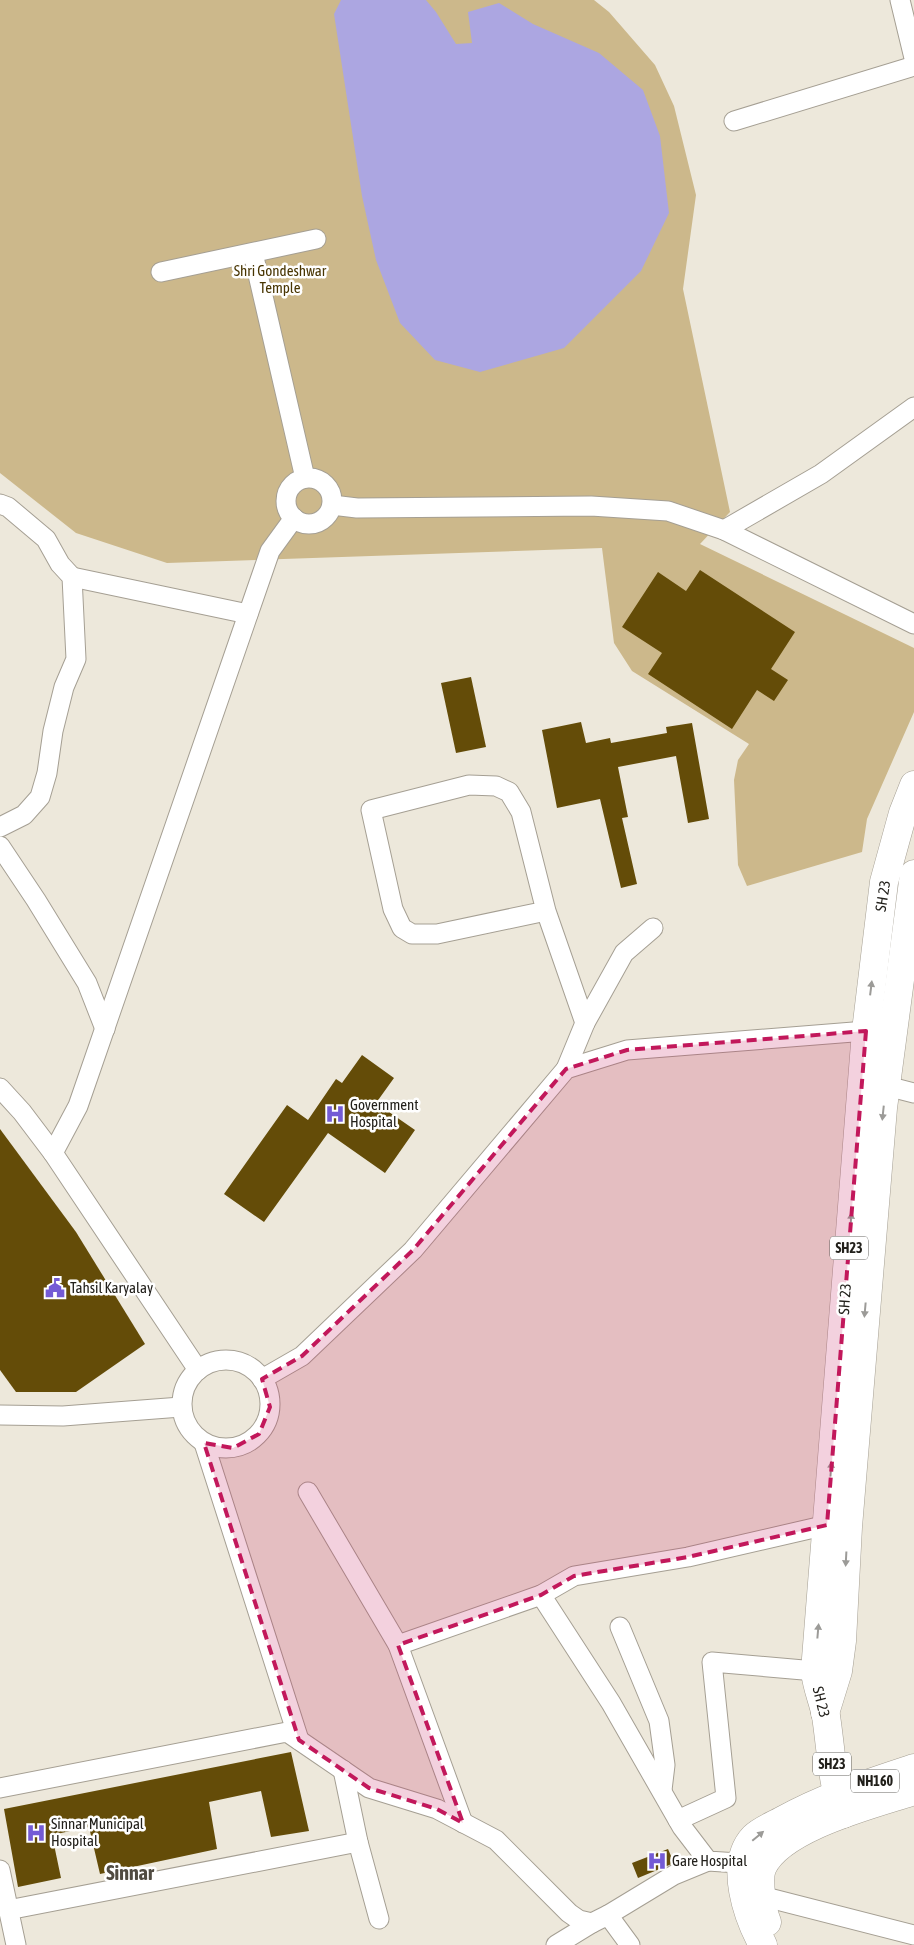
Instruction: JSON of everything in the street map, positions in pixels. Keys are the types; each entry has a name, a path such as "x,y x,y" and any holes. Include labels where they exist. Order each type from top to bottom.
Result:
{"main road":[{"name":"SH 23","path":"874,1082 866,1031 884,882 903,813 914,785"},
{"path":"825,1713 838,1671 842,1640 833,1597 874,1082 893,1034 914,874"},
{"name":"SH 23","path":"833,1597 815,1671 816,1688 825,1713 839,1805"},
{"name":"NH160","path":"782,1945 773,1934 752,1895 742,1883 753,1864 745,1852 753,1838 796,1812 839,1805 914,1768"},
{"path":"839,1805 914,1790"},
{"name":"NH160","path":"752,1895 752,1921 763,1945"}],"street":[{"path":"900,0 914,58"},
{"path":"734,121 914,66"},
{"path":"162,272 316,239"},
{"path":"253,252 305,478"},
{"path":"724,530 821,474 914,407"},
{"path":"305,478 313,478 327,486 331,493 332,505 327,515 321,521 306,524 294,518 289,512 286,498 292,484 305,478"},
{"path":"0,504 8,507 46,539 60,564 72,577 248,614"},
{"path":"332,505 357,508 600,507 668,511 724,530 914,624"},
{"path":"53,1153 78,1106 270,551 294,518"},
{"path":"0,827 24,815 40,797 47,773 53,731 64,687 76,659 72,577"},
{"path":"546,911 436,934 412,934 402,928 392,909 371,810 469,785 496,786 509,792 521,812 546,911 585,1023"},
{"path":"0,846 87,983 105,1029"},
{"path":"262,1379 302,1356 413,1250 566,1069 585,1023 624,953 653,928"},
{"path":"566,1069 627,1050 866,1031 893,1034"},
{"path":"874,1082 914,1093"},
{"path":"0,1088 22,1112 53,1153 198,1370"},
{"path":"223,1360 238,1362 252,1368 262,1379 268,1392 270,1407 267,1421 258,1434 247,1443 233,1448 218,1448 204,1443 192,1434 185,1421 182,1407 183,1394 188,1381 198,1370 210,1363 223,1360"},
{"path":"0,1415 63,1416 182,1407"},
{"path":"204,1443 299,1740"},
{"path":"308,1492 398,1645 463,1823"},
{"path":"398,1645 541,1595 574,1576 688,1557 838,1526"},
{"path":"541,1595 611,1703 678,1820 708,1861"},
{"path":"620,1627 659,1721 665,1765 662,1790"},
{"path":"678,1820 726,1798 712,1662 815,1671"},
{"path":"0,1788 287,1732 369,1788 437,1809 496,1840 569,1913 591,1928 630,1945"},
{"path":"343,1770 358,1842 379,1919"},
{"path":"8,1910 358,1842"},
{"path":"556,1945 591,1928 674,1875 708,1861 753,1864"},
{"path":"0,1870 16,1945"},
{"path":"752,1895 914,1935"}],"highlighted area":[{"path":"866,1031 827,1525 688,1557 574,1576 541,1595 398,1645 463,1823 437,1809 369,1788 299,1740 204,1443 233,1448 259,1434 270,1407 262,1379 302,1356 413,1250 566,1069 627,1050"}],"green space":[{"name":"Shri Gondeshwar Temple","path":"0,0 594,0 609,12 655,65 674,106 696,195 683,289 730,512 700,544 914,648 914,712 867,819 862,852 747,886 738,865 734,780 738,760 749,744 632,671 614,643 602,548 167,563 76,533 0,473"}],"shaded area":[{"path":"341,0 426,0 436,12 456,44 472,43 468,12 499,3 533,24 599,53 643,90 660,136 669,213 641,271 564,348 480,372 435,360 400,323 376,260 362,196 334,14"}],"building":[{"path":"700,570 795,632 771,669 788,680 774,701 757,690 732,729 648,674 662,653 622,627 658,572 686,591"},
{"path":"471,677 486,747 456,753 441,683"},
{"path":"581,722 586,743 610,738 611,743 667,733 666,727 692,723 709,819 688,823 676,756 618,767 628,817 622,818 637,884 621,888 600,799 557,808 542,730"},
{"path":"362,1055 394,1078 376,1103 415,1130 385,1173 328,1133 264,1222 224,1194 287,1105 308,1120 336,1079 342,1083"},
{"name":"Tahsil Karyalay","path":"0,1129 76,1232 145,1344 76,1392 16,1392 0,1370"},
{"path":"291,1752 309,1831 271,1837 261,1791 209,1802 217,1849 100,1874 89,1827 52,1835 61,1878 18,1887 4,1809"},
{"path":"668,1849 674,1863 638,1878 632,1863"}],"place":[{"name":"Government Hospital","path":"335,1114"},
{"name":"Tahsil Karyalay","path":"55,1288"},
{"name":"Sinnar Municipal Hospital","path":"36,1833"},
{"name":"Gare Hospital","path":"657,1861"}],"district":[{"name":"Sinnar","path":"130,1873"}]}
